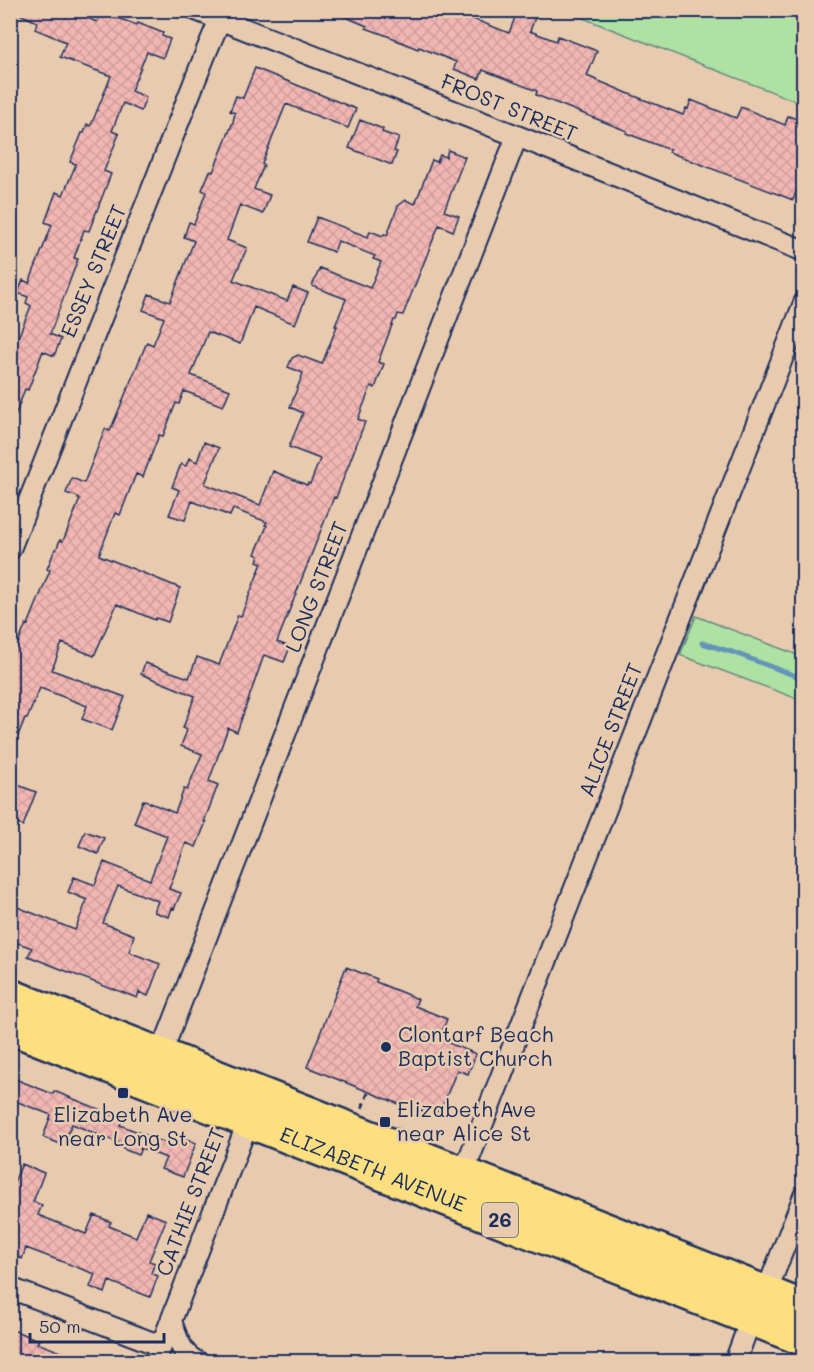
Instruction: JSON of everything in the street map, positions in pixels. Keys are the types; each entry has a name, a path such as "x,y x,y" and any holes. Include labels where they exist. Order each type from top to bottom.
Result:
{"highway":[{"name":"ELIZABETH AVENUE","path":"10,996 161,1054 254,1106 758,1306 801,1292"},
{"name":"ELIZABETH AVENUE","path":"10,1027 463,1174 758,1306 804,1339"}],"street":[{"name":"FROST STREET","path":"196,10 222,15 804,251"},
{"name":"ESSEY STREET","path":"10,549 222,15"},
{"name":"LONG STREET","path":"161,1054 517,136"},
{"name":"ALICE STREET","path":"463,1174 804,303"},
{"name":"CATHIE STREET","path":"158,1354 254,1106"},
{"path":"735,1362 804,1196"},
{"path":"10,1288 158,1354"},
{"path":"171,1321 188,1360"}],"path":[{"path":"364,1104 368,1093"},
{"path":"801,1292 804,1260"}],"green space":[{"path":"565,11 803,11 803,104"},
{"path":"696,616 803,657 803,701 680,655"}],"building":[{"path":"11,10 68,10 97,22 101,12 137,25 138,23 163,33 162,36 170,39 163,58 147,52 131,91 146,97 141,111 123,103 112,131 119,134 104,171 111,174 89,231 84,230 74,258 78,259 50,334 61,339 54,356 43,351 12,424 10,337 17,340 31,306 26,303 28,297 18,293 23,280 29,283 52,225 45,222 56,192 63,195 76,164 70,162 87,124 90,126 92,123 111,76 60,57 66,42 35,29 37,22"},
{"path":"329,10 450,10 509,33 518,10 525,10 536,15 530,31 556,41 558,36 597,51 587,76 632,95 683,115 691,100 736,118 741,107 785,125 788,116 804,121 804,172 793,200 669,152 670,150 626,133 627,131 536,95 537,91 483,70 479,79 454,69 456,62 366,28 367,26"},
{"path":"255,68 356,109 348,128 286,104 254,189 270,195 263,214 240,205 227,240 247,248 233,280 287,301 293,287 308,293 295,324 254,307 240,344 208,332 191,375 230,390 223,406 184,391 179,404 176,403 163,436 159,435 143,477 136,474 120,515 115,513 99,555 180,588 168,622 156,618 155,620 117,604 94,656 62,643 52,670 125,697 112,730 82,719 87,706 40,688 12,751 10,751 10,663 50,570 47,569 55,549 60,540 63,541 80,499 66,493 72,478 84,483 105,429 110,431 147,342 153,345 164,318 143,310 149,294 170,302 194,241 184,237 189,222 194,224 206,192 202,190 210,171 213,172 233,122 235,113 230,111 236,96 243,98"},
{"path":"360,120 399,138 392,165 349,148"},
{"path":"448,150 465,157 444,211 459,216 453,231 439,225 403,315 398,314 394,320 378,362 384,364 375,388 371,386 358,419 365,422 277,642 290,647 284,662 264,655 237,732 228,728 209,781 218,785 204,822 206,822 196,847 186,843 169,889 181,893 174,909 172,908 169,917 154,912 158,901 118,886 103,923 134,935 129,952 160,964 148,996 139,992 137,998 28,956 32,948 10,940 10,918 15,906 75,930 87,900 68,892 74,877 95,885 104,862 150,880 167,836 134,823 143,800 175,813 184,789 187,790 202,754 181,746 187,730 183,728 195,696 141,674 145,663 189,678 197,657 219,665 238,615 241,616 262,563 257,561 259,556 255,554 267,522 233,509 230,516 192,501 185,520 169,515 179,490 172,487 181,464 186,466 189,458 197,462 204,442 219,448 205,484 260,505 273,471 307,485 310,484 320,459 289,447 303,413 290,407 303,373 288,367 292,358 298,355 322,364 346,299 312,286 320,268 370,288 381,262 373,259 375,256 338,241 334,252 307,242 317,217 368,237 370,231 383,236 387,235 398,206 406,200 415,204 432,160 437,162 440,155 446,157"},
{"path":"10,782 36,792 23,826 10,821"},
{"path":"85,831 104,838 98,854 79,846"},
{"name":"Clontarf Beach Baptist Church","path":"346,967 418,999 415,1006 447,1019 439,1039 476,1054 468,1074 457,1070 440,1112 431,1108 425,1112 400,1102 399,1104 307,1067"},
{"path":"10,1077 53,1094 54,1091 123,1119 120,1125 171,1145 172,1142 178,1145 182,1137 196,1143 183,1177 161,1169 166,1158 141,1148 138,1155 123,1149 124,1145 72,1124 63,1145 43,1137 51,1115 10,1099"},
{"path":"22,1164 44,1173 33,1202 42,1205 38,1215 86,1234 94,1215 111,1222 109,1226 136,1237 146,1212 166,1220 149,1261 155,1263 151,1273 158,1276 150,1297 109,1281 105,1293 90,1287 95,1274 26,1248 22,1259 11,1254 10,1191"},
{"path":"10,1329 39,1340 37,1343 82,1360 81,1362 10,1362"}],"waterway":[{"path":"702,643 804,679"}],"place":[{"name":"Clontarf Beach Baptist Church","path":"386,1047"},
{"name":"Elizabeth Ave near Long St","path":"123,1093"},
{"name":"Elizabeth Ave near Alice St","path":"385,1122"}]}
